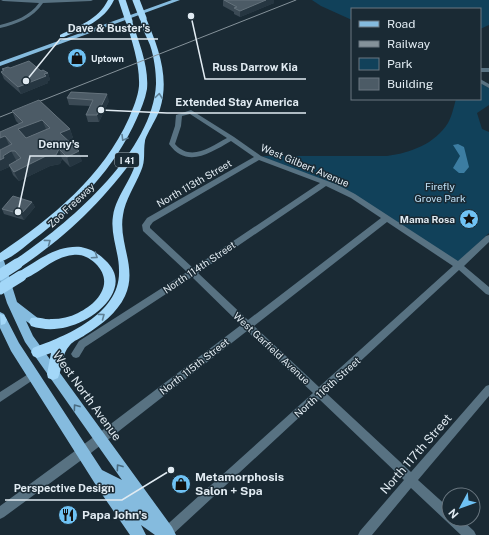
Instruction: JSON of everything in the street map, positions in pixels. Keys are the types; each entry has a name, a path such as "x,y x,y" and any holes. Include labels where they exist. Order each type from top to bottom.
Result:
{"highway":[{"path":"62,36 92,22 107,9 110,0"},
{"name":"Zoo Freeway","path":"0,258 48,222 98,175 109,162 132,124 143,86 140,57 122,0"},
{"name":"Zoo Freeway","path":"0,275 55,237 86,210 102,193 141,142 157,107 160,90 160,70 136,0"},
{"path":"37,352 50,348 70,338 106,313 120,296 124,285 125,272 117,218 123,199 141,159 141,142"},
{"path":"0,289 58,254 78,251 88,252 100,259 108,268 111,281 108,293 100,303 84,317 67,324 55,325 35,322"},
{"path":"53,374 58,350 70,338"}],"main road":[{"path":"0,58 163,0"},
{"path":"152,9 152,7 171,0"},
{"path":"0,64 177,0"},
{"path":"23,55 27,51 65,38 93,25"},
{"name":"West North Avenue","path":"0,264 12,303 37,352 167,534"},
{"path":"12,303 35,322"},
{"path":"0,319 33,376 139,535"},
{"path":"13,343 28,351 37,352"},
{"path":"98,475 112,481 126,493 151,527 167,534"}],"street":[{"path":"2,0 42,2 91,0"},
{"path":"0,27 32,14 38,9 42,2"},
{"name":"West Gilbert Avenue","path":"232,138 196,155 180,153 172,144 178,126 179,115 191,112 232,138 259,157 325,182 353,196 459,266 489,292"},
{"name":"North 113th Street","path":"147,230 146,225 150,220 259,157"},
{"name":"North 114th Street","path":"76,354 82,344 192,273 325,182"},
{"name":"North 115th Street","path":"0,513 83,452 387,218"},
{"name":"West Garfield Avenue","path":"147,230 321,393 441,508"},
{"name":"North 116th Street","path":"167,534 489,238"},
{"path":"0,397 33,376"},
{"name":"North 117th Street","path":"364,535 489,389"},
{"path":"461,527 470,535"}],"green space":[{"path":"312,0 489,0 489,25 481,29 481,8 351,8 351,20 321,6"},
{"name":"Firefly Grove Park","path":"481,84 489,88 489,105 477,113 482,129 489,132 489,233 457,263 355,197 262,156 396,155 413,150 436,137 448,123 456,100 481,100"}],"shaded area":[{"path":"458,144 464,147 469,167 464,173 459,173 453,168 460,156 453,145"}],"building":[{"path":"224,0 266,0 240,11 234,8 237,7"},
{"path":"29,61 41,71 43,70 48,73 44,74 46,76 18,87 1,72 4,70 2,69 8,67 10,68"},
{"path":"71,92 107,94 97,115 86,115 93,100 67,98"},
{"path":"39,100 70,129 60,133 79,151 67,157 59,149 56,155 46,156 14,172 9,165 21,158 15,151 11,151 0,160 0,150 12,144 5,136 0,138 0,132 23,122 12,111","holes":["42,120 50,128 26,138 18,129"]},
{"path":"13,196 32,202 21,214 2,209"}],"railway":[{"path":"0,117 296,0"}],"place":[{"name":"Russ Darrow Kia","path":"191,16"},
{"name":"Uptown","path":"77,58"},
{"name":"Dave & Buster's","path":"26,81"},
{"name":"Extended Stay America","path":"101,110"},
{"name":"Denny's","path":"18,212"},
{"name":"Mama Rosa","path":"469,219"},
{"name":"Perspective Design","path":"171,470"},
{"name":"Metamorphosis Salon + Spa","path":"181,484"},
{"name":"Papa John's","path":"68,515"}]}
